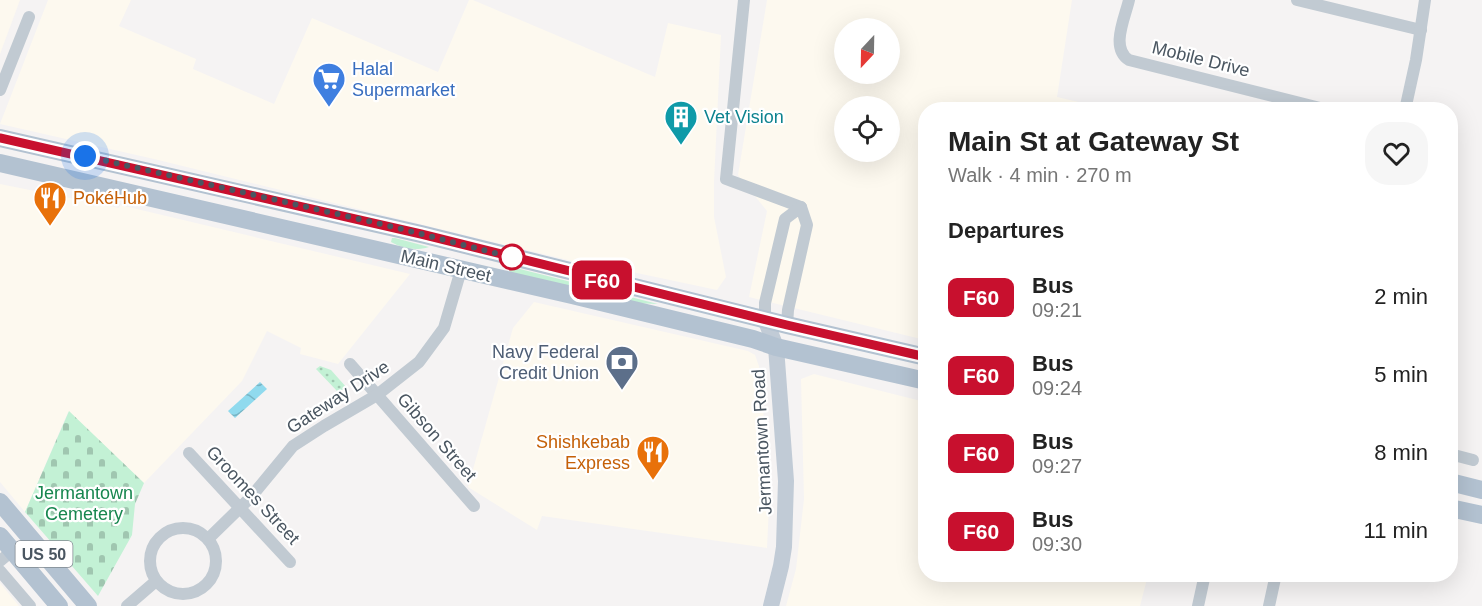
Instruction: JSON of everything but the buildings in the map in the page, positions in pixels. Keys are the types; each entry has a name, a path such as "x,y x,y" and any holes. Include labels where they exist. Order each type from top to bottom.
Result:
{"main road":[{"name":"Main Street","path":"0,138 421,234 918,355"},
{"name":"Main Street","path":"0,163 639,311 753,339 776,347 918,379"},
{"name":"Jermantown Road","path":"765,319 776,347 786,481 786,515 781,566 771,606"},
{"name":"Jermantown Road","path":"776,347 787,325"},
{"path":"1458,484 1482,490"},
{"name":"US 50","path":"0,502 88,606"},
{"path":"1458,510 1482,515"},
{"name":"US 50","path":"0,536 6,556 59,606"}],"street":[{"path":"744,0 726,179 801,207"},
{"name":"Mobile Drive","path":"1129,0 1119,46 1129,60 1296,102"},
{"path":"1297,0 1421,30"},
{"path":"1407,102 1425,0"},
{"path":"0,90 29,17"},
{"path":"765,319 765,303 784,219 801,207"},
{"path":"787,325 788,310 807,225 801,207"},
{"name":"Gateway Drive","path":"208,539 240,508 293,446 377,395 419,362 444,328 461,270"},
{"name":"Gibson Street","path":"350,364 474,506"},
{"name":"Groomes Street","path":"189,453 290,562"},
{"path":"1458,456 1473,460"},
{"path":"189,529 200,532 208,539 216,559 215,570 204,587 184,595 164,589 156,581 151,571 150,560 152,549 158,539 167,532 189,529"},
{"path":"0,571 30,606"},
{"path":"127,606 156,581"},
{"path":"1198,606 1203,582"},
{"path":"1269,606 1274,582"}],"shaded area":[{"path":"0,0 20,0 0,54"},
{"path":"48,0 131,0 119,26 196,59 193,69 274,104 312,18 438,72 469,0 655,77 668,23 721,35 714,217 726,277 717,290 618,269 617,272 154,159 0,124"},
{"path":"767,0 1072,0 1057,97 1078,102 918,102 918,338 749,297 767,211 738,175"},
{"path":"0,184 119,208 120,205 410,274 338,364 300,354 301,348 267,331 242,381 144,483 68,412 25,512 0,482"},
{"path":"534,302 748,351 755,355 759,366 770,485 767,548 542,516 537,530 468,487 513,328"},
{"path":"814,374 918,400 918,582 1146,582 1140,606 786,606 796,569 804,499 801,379"},
{"path":"0,583 19,606 0,606"}],"green space":[{"path":"392,238 429,247 405,248 391,242"},
{"path":"511,268 658,304 633,303 513,274 509,271"},
{"path":"320,366 331,370 347,388 338,392 316,369"},
{"name":"Jermantown Cemetery","path":"69,411 144,483 135,504 132,535 98,596 25,512"}],"water":[{"path":"260,382 267,389 235,418 228,411"}],"bus line":[{"name":"F60","path":"0,138 421,234 918,355"}],"place":[{"name":"Halal Supermarket","path":"329,108"},
{"name":"Vet Vision","path":"681,146"},
{"name":"PokéHub","path":"50,227"},
{"name":"Navy Federal Credit Union","path":"622,391"},
{"name":"Shishkebab Express","path":"653,481"}],"route":[{"path":"85,156 398,228 518,259 512,257"}]}
